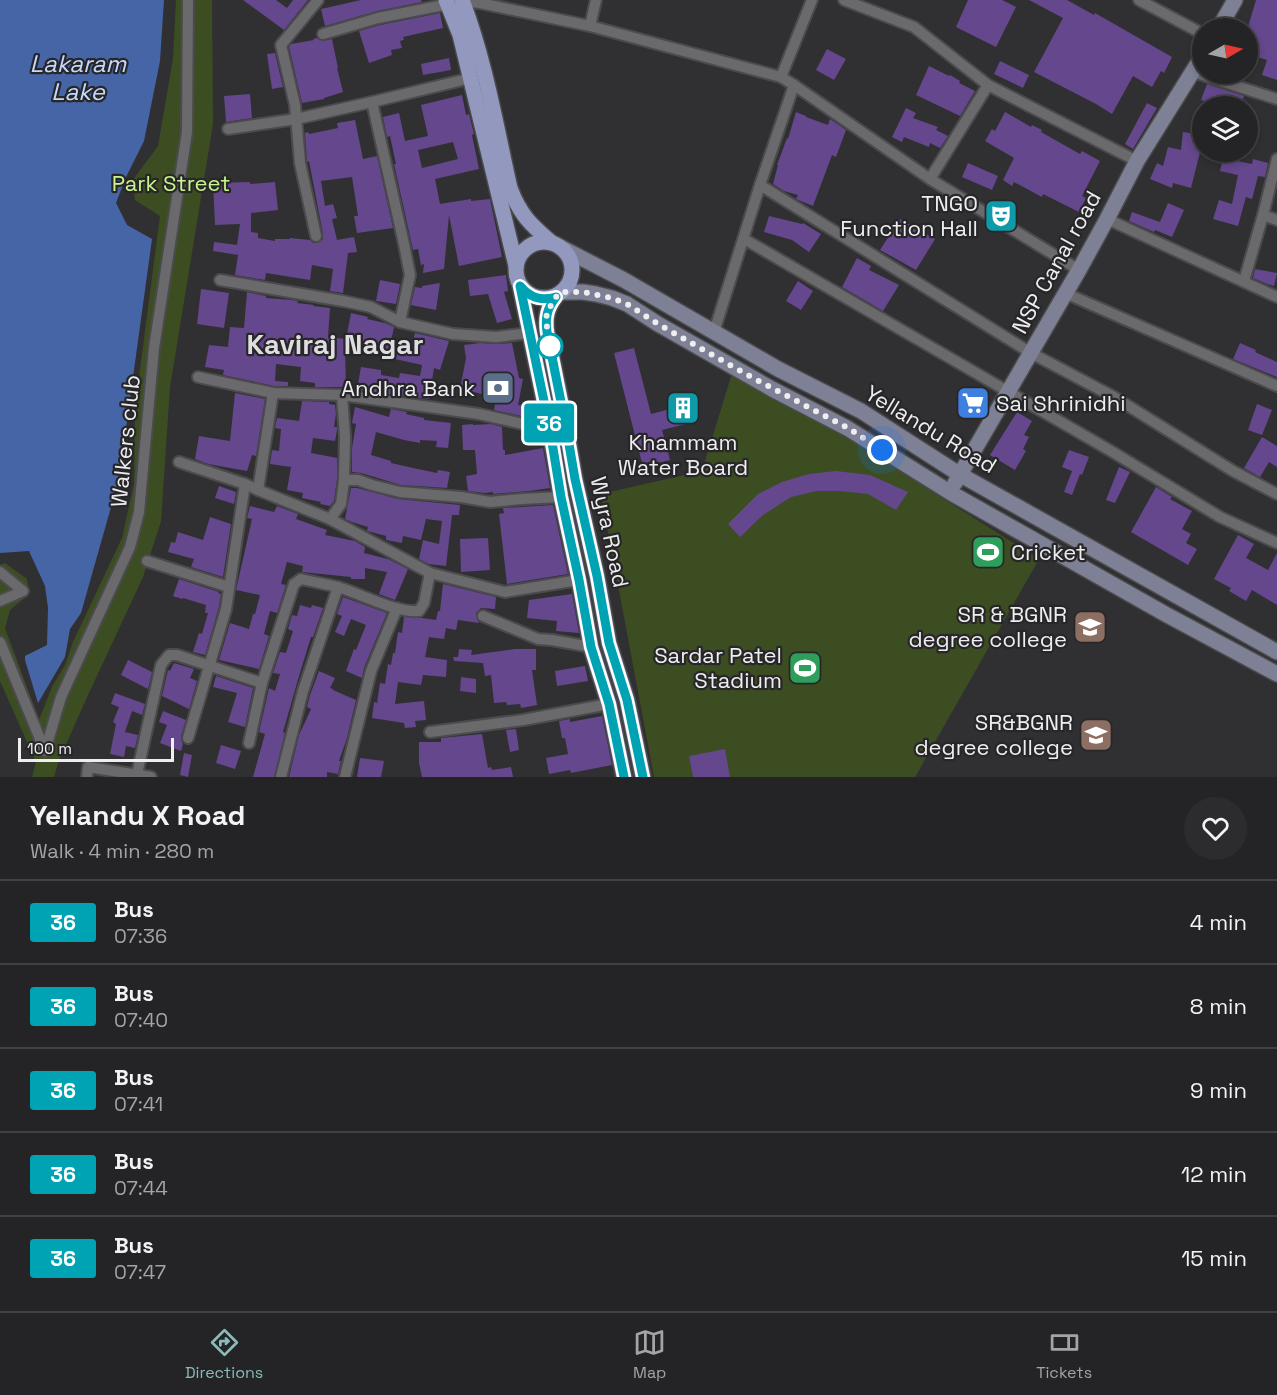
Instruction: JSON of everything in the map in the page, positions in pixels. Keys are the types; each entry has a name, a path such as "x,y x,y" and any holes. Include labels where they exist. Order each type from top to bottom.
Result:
{"main road":[{"path":"1225,18 1235,0"},
{"name":"Wyra Road","path":"455,1 460,35 516,266 591,647 609,704 624,777"},
{"name":"Wyra Road","path":"455,1 472,28 510,188 516,204 526,219 566,253 571,261 571,278 568,286 559,294 547,312 547,332 609,643 627,700 643,777"},
{"name":"NSP Canal road","path":"951,493 959,474 1079,270 1137,161 1192,72"},
{"path":"516,266 525,249 533,244 543,242 556,245"},
{"name":"Yellandu Road","path":"556,245 624,280 778,369 861,411 959,474 1277,652"},
{"path":"520,286 525,292 540,299 548,299 559,294"},
{"name":"Yellandu Road","path":"559,294 583,292 612,298 627,304 772,388 848,428 951,493 1167,615 1277,674"}],"street":[{"name":"Walkers club","path":"0,642 45,752 61,697 130,547 139,512 154,348 187,132 188,0"},
{"path":"316,236 300,163 295,105 281,45 318,0"},
{"path":"590,26 596,0"},
{"path":"781,77 812,0"},
{"path":"844,0 914,27 988,85 1137,161"},
{"path":"1139,0 1192,28"},
{"path":"323,34 378,18 455,1 480,3 590,26 781,77 930,180 1079,270"},
{"path":"228,129 296,118 471,78"},
{"path":"1230,84 1277,99"},
{"path":"714,332 794,85"},
{"path":"930,180 988,85"},
{"path":"372,102 410,275 400,322"},
{"path":"1244,281 1277,159"},
{"path":"760,185 1031,353 1114,397 1233,471 1277,494"},
{"path":"1263,215 1277,220"},
{"path":"1107,219 1277,297"},
{"path":"744,239 1009,391 1220,517 1277,543"},
{"path":"220,280 343,301 371,308 400,322 453,334 496,337 530,333"},
{"path":"1065,293 1277,386"},
{"path":"198,377 273,393 342,395 479,414 550,430"},
{"path":"258,490 273,393"},
{"path":"330,519 341,504 344,480 345,437 342,395"},
{"path":"179,462 245,484 330,519 430,573 505,592 579,580"},
{"path":"344,480 358,480 400,492 490,502 561,497"},
{"path":"188,738 226,609 245,484"},
{"path":"147,561 229,587"},
{"path":"0,572 23,591 0,601"},
{"path":"249,742 262,683 294,584 301,579 338,587 415,612 419,611 424,603 430,573"},
{"path":"281,777 303,691 338,587"},
{"path":"345,777 371,671 397,608"},
{"path":"483,616 538,639 591,647"},
{"path":"87,777 88,767 146,776 161,665 170,655 210,665 262,683"},
{"path":"430,732 523,720 609,704"}],"green space":[{"name":"Park Street","path":"176,0 212,0 213,124 170,387 161,521 143,577 59,760 54,777 32,777 36,762 0,681 0,565 5,563 27,579 29,594 10,610 5,628 39,720 52,687 65,665 73,642 122,538 134,484 135,408 160,216 135,200 133,180 158,146 173,59"},
{"name":"Sardar Patel Stadium","path":"734,367 1039,559 915,777 654,777 601,494 702,471"}],"water":[{"name":"Lakaram Lake","path":"0,0 164,0 160,61 144,141 116,203 127,225 152,239 119,479 81,613 70,629 65,657 38,703 25,656 47,645 48,608 45,586 29,551 0,553"}],"building":[{"path":"243,0 276,0 287,8 293,0 308,0 284,30"},
{"path":"361,0 421,0 422,2 377,11 325,26 321,9"},
{"path":"968,0 1002,0 1016,7 996,47 956,27"},
{"path":"1029,0 1067,0 1094,15 1095,13 1172,57 1164,73 1161,71 1152,87 1133,76 1112,114 1034,72 1063,18"},
{"path":"1256,0 1277,0 1277,80 1262,75 1267,60 1258,57 1258,18 1251,18"},
{"path":"440,13 443,28 403,37 404,40 400,41 402,48 391,50 392,55 369,63 359,31"},
{"path":"317,38 322,41 332,39 343,92 324,99 302,103 289,47 291,44"},
{"path":"827,49 846,59 834,80 816,70"},
{"path":"275,53 283,87 272,89 267,54"},
{"path":"449,58 451,70 423,75 421,64"},
{"path":"1000,61 1029,75 1023,88 994,74"},
{"path":"929,66 950,75 960,81 959,83 975,91 960,116 916,95"},
{"path":"1207,84 1244,96 1202,96"},
{"path":"250,94 252,118 226,122 224,96"},
{"path":"462,95 466,115 469,114 474,134 472,135 479,169 435,179 440,204 471,199 471,201 490,199 502,257 459,266 449,215 444,269 423,273 424,264 421,265 418,249 413,250 390,136 387,137 383,117 399,113 405,141 428,136 421,105","holes":["453,142 458,159 422,168 418,150"]},
{"path":"1147,103 1157,108 1133,149 1125,144"},
{"path":"906,108 916,113 913,118 938,127 936,130 948,136 940,148 930,143 929,147 904,137 902,142 892,137"},
{"path":"796,112 828,125 830,119 846,130 836,157 832,155 813,206 796,199 798,195 784,191 773,184 777,165"},
{"path":"1005,112 1031,127 1032,125 1042,130 1041,132 1080,154 1082,151 1100,161 1082,196 1086,198 1079,212 1043,194 1042,197 1014,182 1012,186 1003,180 1014,158 985,141 992,129 995,131"},
{"path":"355,120 363,159 377,156 393,228 357,233 354,216 358,216 352,177 321,181 325,206 333,204 337,218 332,219 337,240 354,237 357,252 348,253 343,293 330,291 333,269 312,265 310,280 266,273 265,280 235,275 238,255 213,251 214,242 237,245 240,224 215,225 213,183 275,182 278,210 251,213 251,232 258,233 258,238 275,241 275,239 290,238 318,243 323,239 323,234 309,161 307,162 305,133 338,128 337,123"},
{"path":"1183,132 1192,133 1192,162 1198,162 1191,188 1173,183 1172,188 1150,179 1157,163 1163,166 1168,147 1181,150"},
{"path":"1258,160 1268,163 1265,177 1258,176 1252,199 1246,197 1238,226 1213,219 1219,200 1232,204 1238,175 1220,171 1222,162 1252,164"},
{"path":"968,163 998,176 992,190 962,177"},
{"path":"1168,203 1184,210 1172,237 1129,221 1132,212 1160,222"},
{"path":"769,216 803,223 821,234 809,252 792,240 764,232"},
{"path":"900,219 935,239 916,270 880,250"},
{"path":"857,258 871,266 869,270 899,285 883,311 842,287"},
{"path":"1255,269 1277,273 1274,286 1253,278"},
{"path":"506,275 508,291 504,292 512,319 497,323 488,294 470,296 468,280"},
{"path":"380,280 400,284 396,304 376,301"},
{"path":"798,281 813,291 801,310 786,301"},
{"path":"440,283 436,310 411,305 415,287 422,288 422,286"},
{"path":"201,289 229,293 224,328 197,324"},
{"path":"247,292 266,296 266,298 292,300 298,301 297,303 330,308 328,337 346,339 351,313 394,327 390,346 410,350 415,333 449,341 440,370 434,368 429,399 357,390 361,367 381,370 381,375 399,378 400,373 420,376 422,365 345,349 346,387 315,387 315,383 300,381 301,367 276,364 275,381 288,382 288,386 274,386 223,375 224,370 205,367 209,345 228,347 230,327 244,328"},
{"path":"512,343 519,378 523,379 518,405 524,406 526,417 494,410 496,397 460,389 466,358 464,345"},
{"path":"1240,343 1277,362 1277,377 1233,359"},
{"name":"Khammam Water Board","path":"634,348 651,414 693,403 698,421 662,430 670,460 643,467 614,353"},
{"path":"235,393 265,399 256,456 252,455 247,471 208,464 195,459 199,436 230,441"},
{"path":"302,401 329,402 335,405 334,427 337,427 337,430 335,441 313,438 311,453 337,458 334,501 330,506 302,498 303,493 287,490 291,467 270,464 272,450 279,451 281,429 275,428 277,418 299,421"},
{"path":"1257,404 1272,410 1262,435 1248,430"},
{"path":"355,407 389,417 391,409 407,412 406,414 424,418 424,420 451,423 448,448 436,447 437,441 420,440 420,443 376,432 371,455 413,468 437,473 438,470 450,472 447,488 401,485 352,472 352,448 356,424 352,423"},
{"path":"1017,412 1032,421 1024,435 1029,437 1023,449 1026,451 1015,470 990,455"},
{"path":"491,424 502,427 505,455 543,448 550,488 493,494 493,492 468,491 466,476 477,474 475,450 463,450 462,425"},
{"path":"1262,437 1277,446 1277,467 1269,462 1260,477 1244,468"},
{"path":"1069,450 1089,457 1072,495 1064,492 1072,471 1062,467"},
{"path":"1119,467 1130,472 1115,503 1106,500"},
{"path":"836,471 870,475 908,492 896,510 868,494 817,491 791,497 763,515 740,537 728,524 758,494 782,482 809,474"},
{"path":"219,486 236,492 234,504 215,498"},
{"path":"1156,487 1172,497 1170,499 1192,511 1182,529 1191,534 1186,543 1197,549 1188,565 1131,532"},
{"path":"351,488 398,499 460,505 459,515 452,515 446,566 429,564 419,559 423,540 439,544 442,521 426,519 421,540 403,536 402,543 386,540 386,536 367,531 368,527 345,519"},
{"path":"553,505 568,574 507,584 499,514 504,513 503,508"},
{"path":"250,506 274,512 277,506 298,514 296,519 327,530 325,535 355,541 365,547 364,553 388,559 408,569 395,600 379,594 387,572 365,568 365,579 351,579 351,577 302,572 303,566 287,562 281,584 286,585 277,613 270,611 264,634 269,636 259,669 219,660 230,623 249,629 260,595 236,590 252,519 247,518"},
{"path":"210,517 231,524 223,577 191,567 194,559 168,552 171,542 175,543 178,532 203,540"},
{"path":"1238,535 1254,544 1246,558 1268,570 1277,553 1277,605 1252,590 1246,601 1229,591 1231,588 1214,579"},
{"path":"488,538 490,570 461,572 460,539"},
{"path":"179,579 221,594 205,655 193,652 199,633 202,634 208,613 205,613 206,605 173,596"},
{"path":"443,584 496,597 495,609 481,608 476,613 479,623 458,620 456,630 446,628 444,639 429,637 425,657 447,660 446,677 423,675 421,685 398,682 395,704 424,701 426,720 415,721 416,727 405,728 404,723 372,718 380,683 385,684 388,664 391,665 393,653 395,653 398,632 402,633 404,617 436,620 438,611 440,611"},
{"path":"572,594 579,633 556,631 557,621 527,618 529,600"},
{"path":"343,597 387,613 362,678 346,671 366,625 351,619 344,636 335,632 342,616 337,614"},
{"path":"300,605 323,608 299,676 283,732 285,733 274,777 253,777 265,734 259,732 269,688 275,691 280,674 273,673 280,652 286,653 293,631 288,629 292,615 297,616"},
{"path":"459,649 472,650 471,655 515,649 536,649 536,670 532,670 537,705 521,708 520,704 494,703 491,675 485,676 483,663 454,661 453,657 458,657"},
{"path":"128,660 152,672 148,689 121,675"},
{"path":"174,663 194,669 190,678 197,681 189,709 162,696 168,670 170,671"},
{"path":"585,666 588,681 557,686 555,671"},
{"path":"319,671 335,678 330,688 356,700 339,761 341,761 338,774 327,772 327,777 289,777 299,735 311,709 307,707"},
{"path":"216,676 253,688 245,727 228,722 237,693 213,687"},
{"path":"461,677 476,679 476,693 460,691"},
{"path":"115,693 145,704 142,715 132,711 125,732 138,735 135,748 126,746 124,757 110,754 116,724 113,722 119,707 111,704"},
{"path":"163,711 186,720 181,736 183,744 181,751 160,743 167,725 159,722"},
{"path":"602,716 612,765 571,773 570,770 549,774 546,758 568,754 559,721 570,719 570,722"},
{"path":"516,729 519,750 510,752 506,730"},
{"path":"482,734 488,768 491,767 492,770 511,767 513,777 422,777 419,742 441,742 441,738"},
{"path":"221,745 241,751 235,769 216,763"},
{"path":"725,749 730,777 693,777 689,756"},
{"path":"184,753 192,755 188,777 180,775"},
{"path":"360,758 384,761 381,777 357,777"}],"bus line":[{"name":"36","path":"624,777 609,704 591,647 520,286 525,292 540,299 556,297 547,312 547,332 609,643 627,700 643,777"}],"place":[{"name":"TNGO Function Hall","path":"1001,216"},
{"name":"Andhra Bank","path":"498,388"},
{"name":"Sai Shrinidhi","path":"973,403"},
{"name":"Khammam Water Board","path":"683,408"},
{"name":"Cricket","path":"988,552"},
{"name":"SR & BGNR degree college","path":"1090,627"},
{"name":"Sardar Patel Stadium","path":"805,668"},
{"name":"SR&BGNR degree college","path":"1096,735"}],"district":[{"name":"Kaviraj Nagar","path":"335,344"}],"route":[{"path":"550,346 552,352 547,332 547,312 551,303 562,292 583,292 612,298 627,304 753,378 848,428 882,450"}]}
